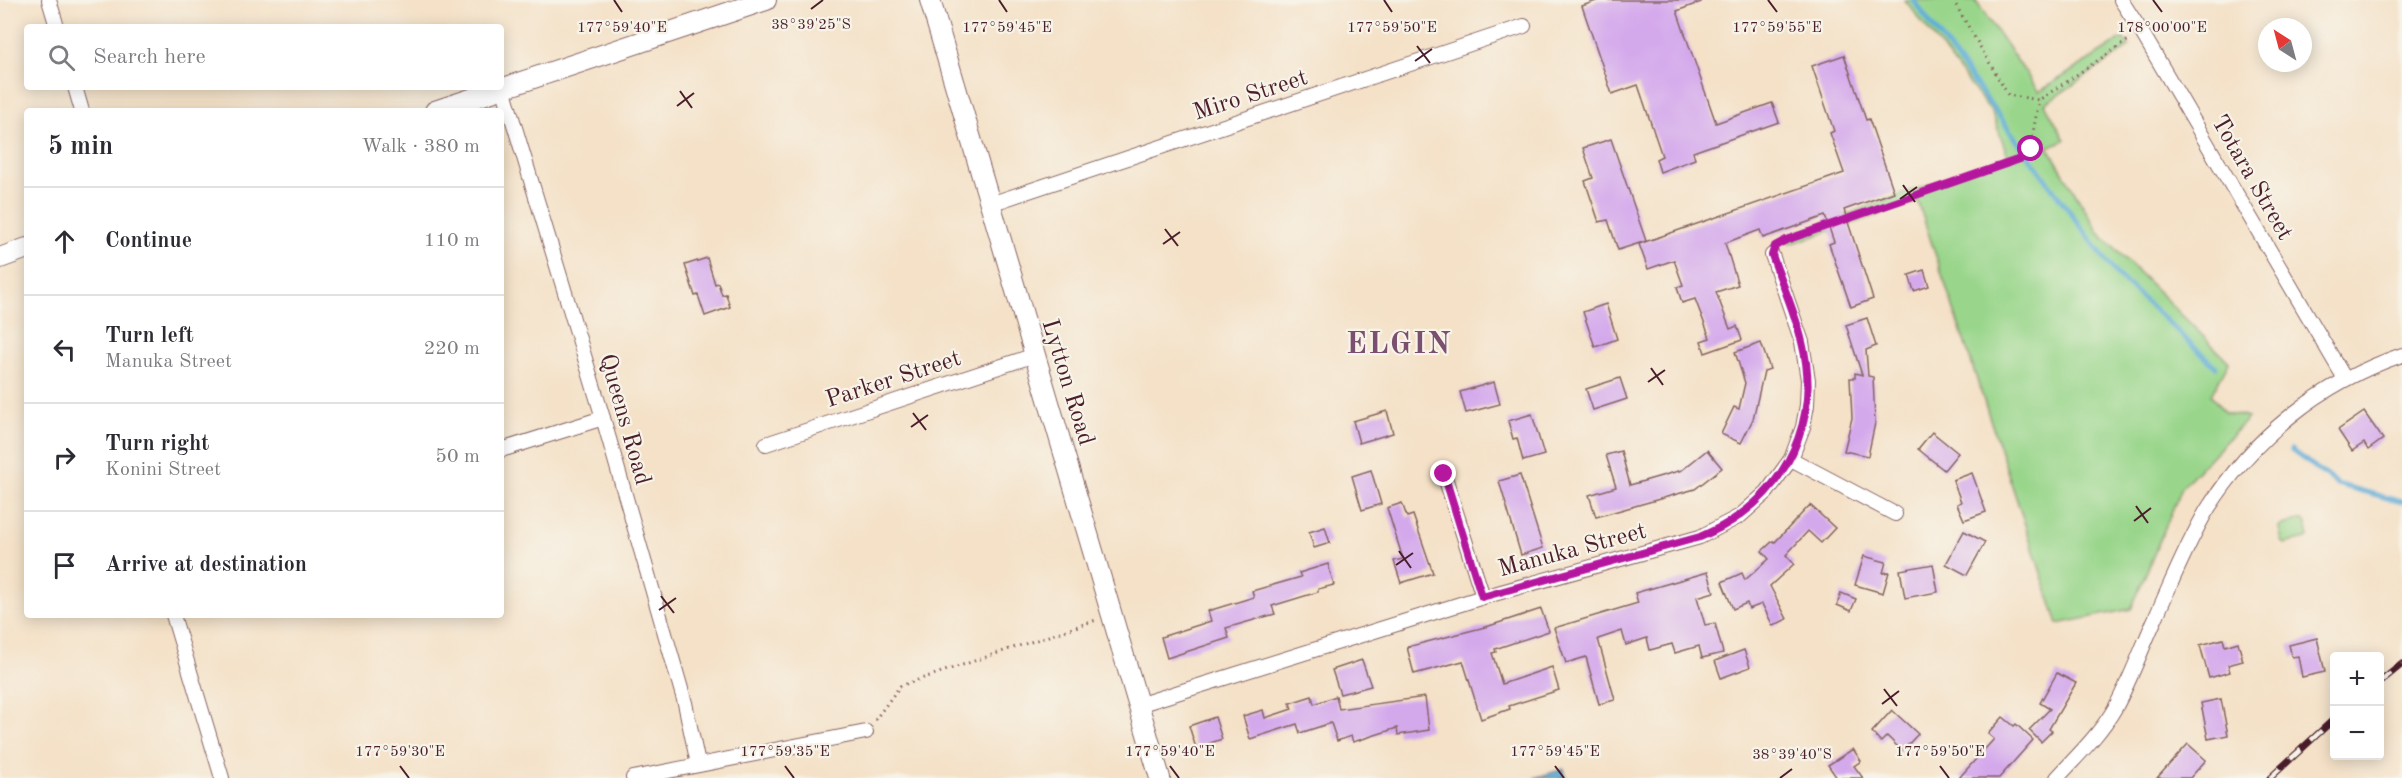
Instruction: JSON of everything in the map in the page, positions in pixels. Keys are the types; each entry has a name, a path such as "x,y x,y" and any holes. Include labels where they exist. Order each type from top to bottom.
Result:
{"main road":[{"path":"504,88 766,0"},
{"name":"Lytton Road","path":"930,0 1160,778"},
{"path":"444,108 497,90"},
{"path":"0,258 24,250"}],"street":[{"path":"50,0 56,24"},
{"name":"Totara Street","path":"2121,0 2345,378"},
{"name":"Miro Street","path":"990,204 1524,26"},
{"path":"76,90 81,108"},
{"name":"Queens Road","path":"504,90 603,418 685,703 698,764"},
{"name":"Manuka Street","path":"1138,705 1482,597 1700,537 1740,516 1767,492 1791,459 1803,427 1807,405 1808,380 1802,342 1772,255"},
{"name":"Parker Street","path":"766,444 1035,355"},
{"path":"2057,778 2090,742 2115,708 2206,512 2228,479 2268,434 2294,412 2345,378 2402,355"},
{"path":"504,449 603,418"},
{"path":"1791,459 1895,514"},
{"path":"1444,474 1482,597"},
{"path":"174,618 222,778"},
{"path":"633,778 866,732"}],"path":[{"path":"1953,0 2008,95 2039,100 2141,31"},
{"path":"1772,255 1775,246 1786,240 2020,159 2031,149 2039,100"},
{"path":"866,732 900,686 1112,615"}],"green space":[{"path":"1905,0 1975,0 2039,92 2123,38 2129,47 2045,104 2065,140 2048,147 2099,233 2229,362 2211,395 2224,412 2248,418 2182,487 2131,609 2058,624 1918,202 1790,244 1787,236 2008,156 1992,113"},
{"path":"2303,520 2306,523 2309,537 2285,544 2279,528 2282,525"}],"water":[{"path":"1564,769 1566,778 1534,778"}],"building":[{"path":"1599,0 1701,0 1701,2 1677,11 1716,123 1772,103 1779,122 1693,152 1695,159 1660,172 1656,159 1662,156 1638,85 1612,94 1582,6"},
{"path":"1844,55 1894,192 1844,210 1873,299 1851,307 1829,244 1834,242 1825,216 1763,238 1760,230 1725,243 1738,285 1716,292 1730,329 1737,326 1742,340 1705,353 1701,341 1710,338 1695,299 1682,303 1677,287 1683,285 1674,260 1648,269 1639,244 1844,173 1830,133 1834,131 1812,66"},
{"path":"1611,139 1646,241 1618,250 1608,220 1599,222 1585,181 1593,178 1583,148"},
{"path":"707,258 715,284 718,283 722,295 726,294 730,307 705,316 698,295 695,296 685,265"},
{"path":"1924,270 1929,286 1914,291 1909,275"},
{"path":"1606,304 1617,339 1595,347 1583,312"},
{"path":"1867,318 1876,346 1866,350 1868,376 1873,377 1875,423 1868,456 1844,451 1852,418 1850,378 1855,378 1855,373 1862,375 1846,325"},
{"path":"1761,343 1770,369 1764,371 1753,419 1741,443 1721,434 1734,407 1739,409 1745,383 1735,352"},
{"path":"1620,378 1627,399 1593,410 1586,389"},
{"path":"1494,382 1500,404 1466,413 1460,392"},
{"path":"1387,411 1393,433 1359,443 1353,421"},
{"path":"2364,412 2383,439 2368,450 2364,443 2352,451 2338,430"},
{"path":"1532,414 1544,455 1523,461 1517,438 1513,439 1508,421"},
{"path":"1932,432 1958,453 1944,470 1918,449"},
{"path":"1707,450 1722,468 1695,489 1596,517 1589,495 1616,487 1606,455 1621,451 1630,485 1682,470"},
{"path":"1371,470 1381,504 1362,510 1352,476"},
{"path":"1972,473 1986,512 1964,520 1957,504 1961,502 1953,480"},
{"path":"1520,475 1543,548 1521,555 1499,481"},
{"path":"1402,503 1407,517 1413,515 1433,573 1401,583 1394,561 1403,559 1387,508"},
{"path":"1810,505 1835,528 1821,543 1808,531 1786,555 1794,564 1770,586 1787,619 1773,626 1762,604 1749,609 1747,603 1733,609 1722,582 1742,573 1745,580 1769,559 1762,551 1773,541 1775,542"},
{"path":"1325,527 1330,543 1314,548 1309,532"},
{"path":"1964,531 1985,542 1967,575 1946,564"},
{"path":"1864,556 1886,562 1883,573 1889,572 1883,593 1855,585"},
{"path":"1328,564 1334,585 1272,606 1275,614 1226,628 1229,638 1167,658 1161,637 1211,621 1208,611 1254,597 1252,591 1301,577 1299,573"},
{"path":"1933,564 1938,592 1905,598 1900,570"},
{"path":"1708,572 1714,592 1697,597 1705,625 1715,623 1723,653 1702,658 1699,646 1675,653 1672,644 1650,650 1647,638 1626,645 1622,631 1598,639 1615,700 1599,704 1586,657 1566,663 1554,628 1638,603 1635,593"},
{"path":"1841,593 1856,599 1851,611 1837,605"},
{"path":"1541,609 1549,631 1495,649 1496,652 1492,653 1502,684 1552,667 1559,690 1509,706 1510,709 1481,719 1463,661 1414,674 1407,647 1489,626"},
{"path":"2317,638 2325,672 2302,677 2298,656 2292,657 2289,645"},
{"path":"2223,639 2225,646 2238,642 2243,661 2228,665 2230,672 2209,678 2200,645"},
{"path":"1744,650 1750,667 1721,678 1715,661"},
{"path":"1362,660 1371,686 1340,694 1332,670"},
{"path":"2057,673 2076,683 2049,729 2052,731 2041,742 2029,730 2050,709 2040,703"},
{"path":"1312,696 1314,704 1336,696 1339,709 1425,697 1429,730 1398,735 1397,728 1353,742 1351,736 1337,741 1331,723 1300,733 1297,724 1250,739 1243,716 1263,710 1265,718 1292,709 1290,703"},
{"path":"2221,699 2228,735 2208,739 2201,703"},
{"path":"1892,710 1918,734 1902,751 1887,736 1881,742 1872,732"},
{"path":"1215,717 1222,739 1196,748 1189,726"},
{"path":"2003,717 2014,726 2016,724 2033,740 1999,778 1959,778 1994,739 1988,734"},
{"path":"2188,744 2206,760 2190,778 2157,778"},
{"path":"1853,749 1861,761 1854,766 1863,778 1837,778 1828,765"}],"waterway":[{"path":"1913,0 2116,274 2216,367"},
{"path":"2291,450 2337,484 2402,502"}],"railway":[{"path":"2384,679 2402,664"},
{"path":"2270,778 2330,723"}],"district":[{"name":"ELGIN","path":"1399,343"}],"route":[{"path":"1444,474 1482,597 1700,537 1740,516 1767,492 1791,459 1803,427 1807,405 1808,380 1802,342 1772,255 1775,246 1786,240 2020,159 2031,149"}]}
